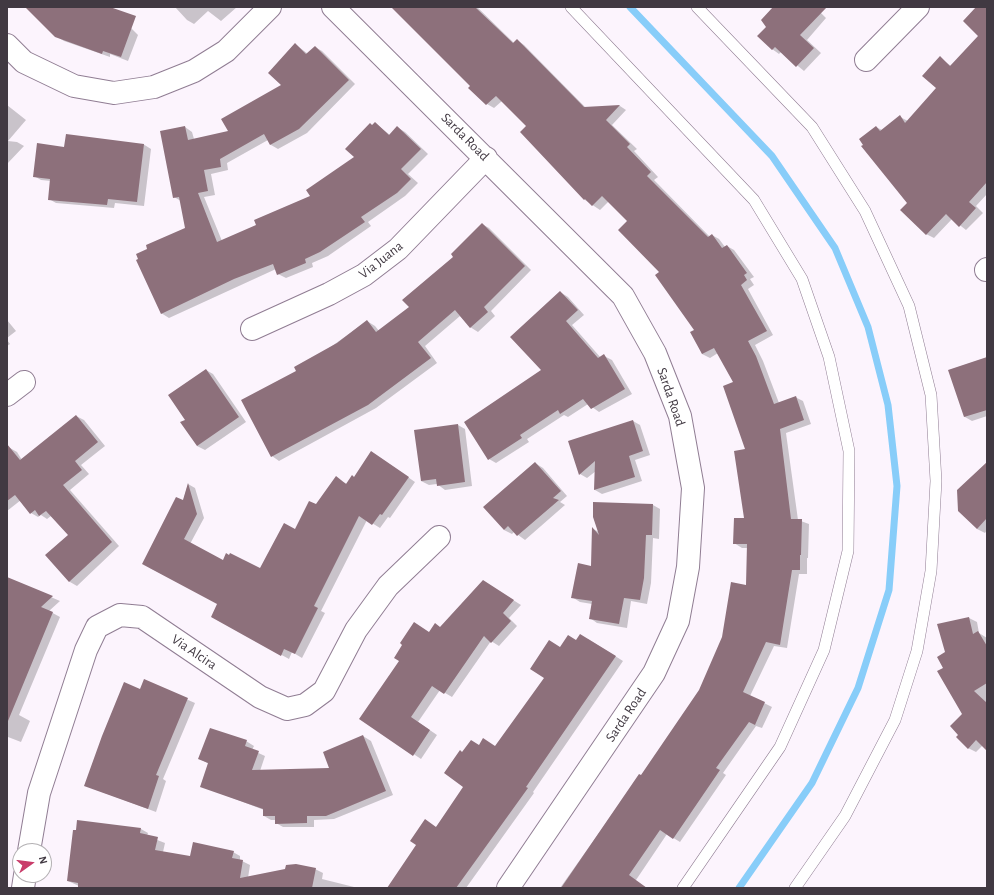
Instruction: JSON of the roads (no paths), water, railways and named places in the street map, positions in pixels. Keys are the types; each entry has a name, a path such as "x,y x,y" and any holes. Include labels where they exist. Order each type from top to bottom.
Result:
{"street":[{"path":"7,45 24,62 74,86 114,93 148,88 194,72 226,51 270,7"},
{"name":"Sarda Road","path":"333,7 486,158 622,296 655,353 680,416 693,488 688,567 678,621 654,673 508,888"},
{"path":"866,60 918,7"},
{"name":"Via Juana","path":"252,329 329,294 364,275 398,249 486,158"},
{"path":"7,396 24,382"},
{"name":"Via Alcira","path":"30,843 39,793 86,650 97,627 120,615 142,617 260,697 286,709 305,705 324,691 356,630 388,586 439,537"}],"lane":[{"path":"571,7 754,200 802,279 829,357 849,451 848,551 824,650 780,747 684,888"},
{"path":"697,7 812,127 865,211 908,306 931,395 936,481 932,571 917,651 895,720 845,816 795,888"}],"waterway":[{"path":"630,7 772,156 835,248 868,327 888,405 897,486 889,590 858,688 812,783 739,888"}]}
